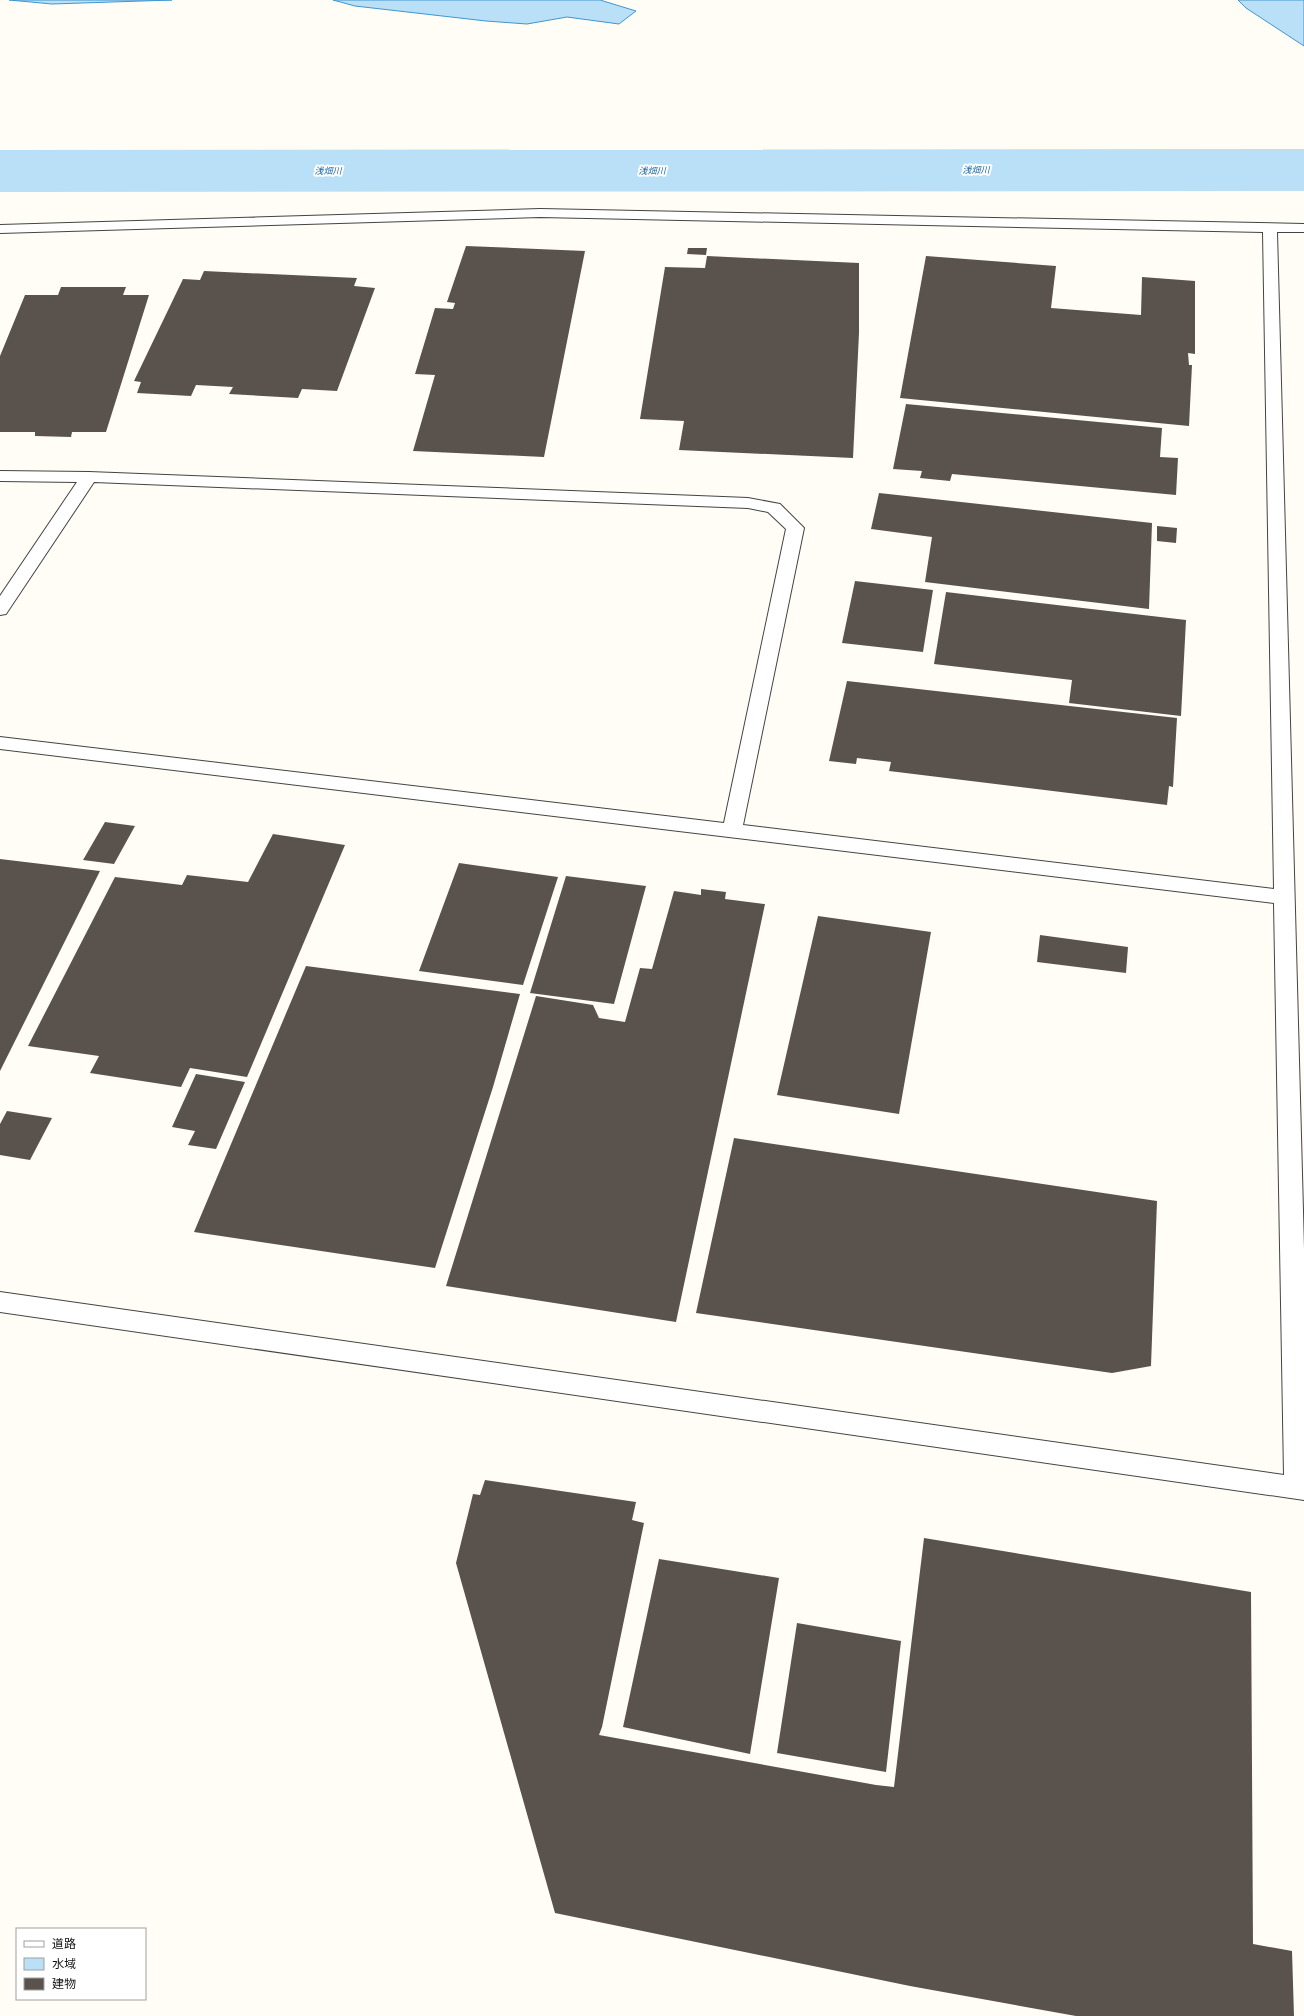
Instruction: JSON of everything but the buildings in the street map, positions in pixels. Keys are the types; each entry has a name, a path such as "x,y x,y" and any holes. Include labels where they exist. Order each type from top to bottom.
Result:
{"street":[{"path":"0,229 540,213 1304,228"},
{"path":"0,1302 1300,1489 1284,897 1270,228"},
{"path":"0,476 89,477 748,503 774,508 795,528 732,831"},
{"path":"0,610 89,477"},
{"path":"0,742 1284,897"}],"water":[{"path":"9,0 172,0 52,4"},
{"path":"333,0 600,0 636,11 619,24 567,17 527,24 486,21 355,6"},
{"path":"1238,0 1304,0 1304,46 1246,8"}],"waterway":[{"name":"浅畑川","path":"0,171 1304,170"}]}
